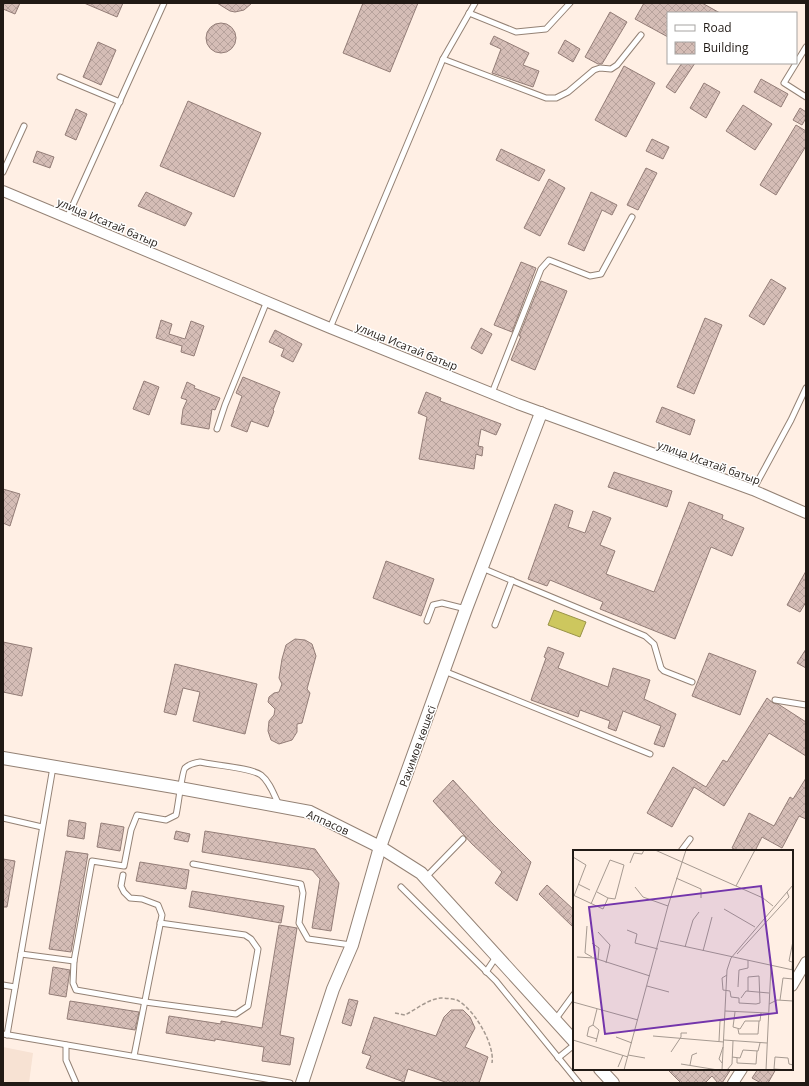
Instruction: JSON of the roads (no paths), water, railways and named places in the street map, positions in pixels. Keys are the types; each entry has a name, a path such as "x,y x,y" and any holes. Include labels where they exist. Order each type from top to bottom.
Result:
{"street":[{"name":"улица Исатай батыр","path":"3,191 330,328 541,413 753,490 806,513"},
{"name":"Рахимов көшесі","path":"302,1083 333,989 352,945 380,847 481,567 541,413"},
{"name":"Аппасов","path":"3,758 181,788 310,812 380,847 421,873 573,1040"},
{"path":"793,984 806,962"},
{"path":"602,1070 613,1083"},
{"path":"733,1083 741,1070"}],"lane":[{"path":"68,218 164,3"},
{"path":"330,328 443,60 475,3"},
{"path":"469,13 516,32 530,32 546,30 570,3"},
{"path":"443,60 546,98 556,98 568,92 594,70 600,68 611,69 617,65 642,35"},
{"path":"797,61 806,47"},
{"path":"795,64 784,82 806,97"},
{"path":"60,77 120,102"},
{"path":"3,172 24,126"},
{"path":"492,393 541,269 549,260 590,276 601,274 632,217"},
{"path":"217,429 225,405 267,301"},
{"path":"753,490 791,420 806,388"},
{"path":"481,567 645,636 654,644 661,668 664,671 692,682"},
{"path":"495,624 512,580"},
{"path":"427,620 434,605 442,603 466,609"},
{"path":"444,671 650,754"},
{"path":"775,700 806,705"},
{"path":"160,923 245,935 252,939 258,948 248,1006 236,1014 145,1002 76,990 73,983 74,961 92,861 124,866 130,830 137,815 166,820 176,815 181,788 182,772 186,768 192,764 200,762 260,774 267,781 280,807"},
{"path":"53,766 21,954 5,1034 290,1083"},
{"path":"3,818 42,827"},
{"path":"425,878 463,839"},
{"path":"682,850 690,839"},
{"path":"193,864 301,884 303,893 299,923 308,940 352,945"},
{"path":"123,875 121,886 124,892 130,898 142,899 158,905 162,915 134,1056"},
{"path":"401,888 496,981 579,1083"},
{"path":"21,954 74,961"},
{"path":"486,972 496,956"},
{"path":"3,985 15,987"},
{"path":"555,1020 573,995"},
{"path":"66,1045 66,1060 76,1083"},
{"path":"558,1058 573,1047"}]}
